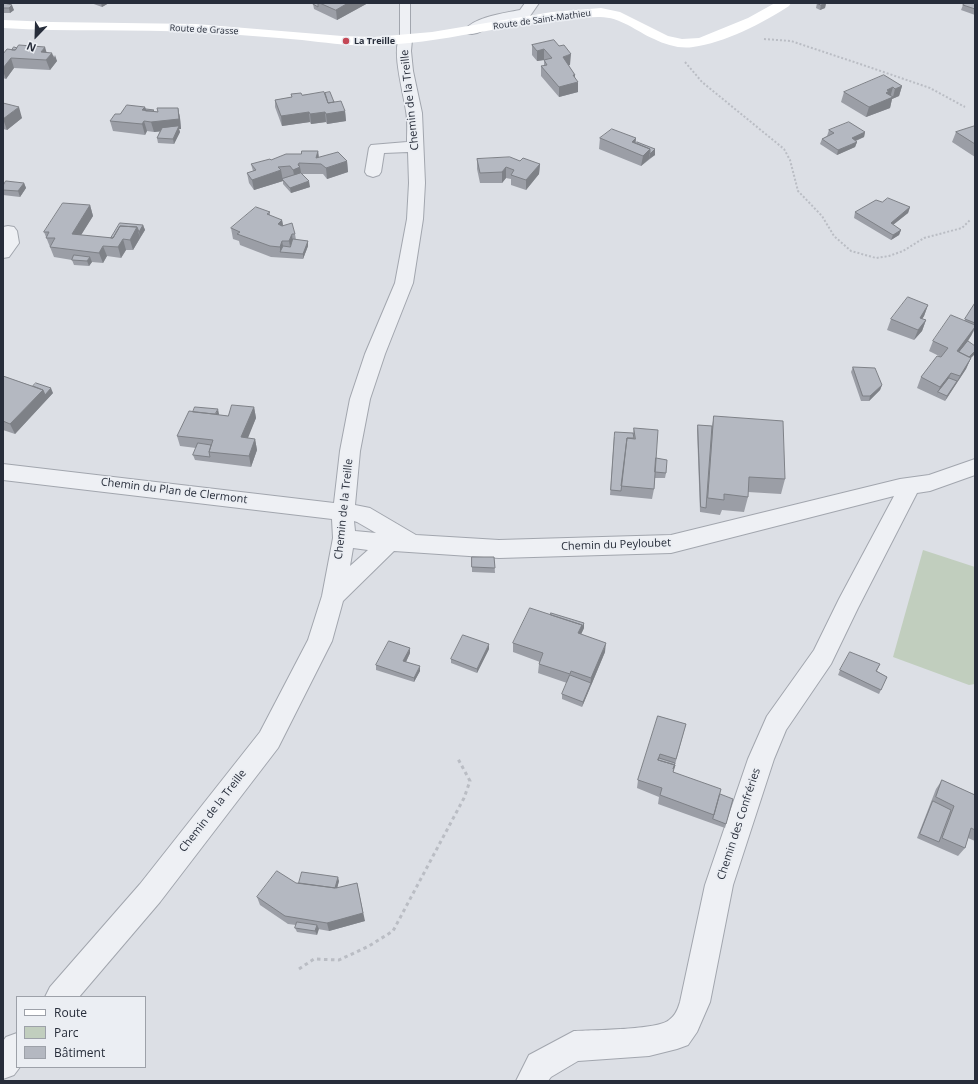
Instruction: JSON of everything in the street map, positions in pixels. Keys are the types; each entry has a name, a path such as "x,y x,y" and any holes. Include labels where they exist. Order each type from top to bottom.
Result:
{"street":[{"path":"472,30 488,22 525,13 532,3"},
{"name":"Route de Saint-Mathieu","path":"405,40 580,13 610,13 623,17 656,37 674,43 695,43 709,39 771,12 784,3"},
{"name":"Route de Grasse","path":"3,24 61,27 193,28 346,41 405,40"},
{"name":"Chemin de la Treille","path":"61,996 150,892 269,740 320,641 333,596 344,538 344,511 350,452 360,399 375,354 404,283 415,219 417,183 414,113 404,50 405,40"},
{"path":"373,172 377,148 415,147"},
{"path":"3,254 10,243 8,231"},
{"name":"Chemin du Peyloubet","path":"344,538 365,542 499,549 671,544 775,517 910,485 930,483 975,467"},
{"name":"Chemin du Plan de Clermont","path":"3,472 362,514 413,544"},
{"name":"Chemin des Confréries","path":"530,1081 540,1066 574,1046 649,1042 677,1034 687,1022 695,1002 720,885 761,760 776,724 823,657 847,606 901,505 910,485"},
{"path":"333,596 389,543"},
{"path":"3,1064 16,1049"}],"lane":[{"path":"405,3 405,40"}],"path":[{"path":"762,39 791,41 866,66 930,88 965,107"},
{"path":"674,43 684,54 682,60 702,82 784,149 790,160 798,191 822,216 834,236 851,251 876,258 889,256 903,251 924,238 962,228 971,219"},
{"path":"298,969 314,959 339,960 369,946 393,931 464,798 470,781 457,757"}],"green space":[{"path":"923,550 975,567 975,684 969,685 893,657"}],"building":[{"path":"4,3 12,5 9,8 3,8"},
{"path":"318,3 318,7 313,4"},
{"path":"320,3 348,3 336,10"},
{"path":"966,3 975,3 975,9 963,5"},
{"path":"554,40 559,46 564,45 571,54 563,57 578,82 559,87 541,66 547,65 544,60 552,58 544,49 537,51 532,45"},
{"path":"19,45 45,47 41,52 52,53 46,60 11,58 3,68 3,54 7,49 15,50"},
{"path":"884,75 902,86 895,89 893,87 887,90 889,91 886,93 893,97 869,107 844,92"},
{"path":"324,92 328,103 341,101 345,111 326,114 325,112 310,114 309,112 281,116 275,100 292,97 291,94 301,93 302,95"},
{"path":"330,92 334,102 328,103 325,93"},
{"path":"3,103 19,107 3,119"},
{"path":"127,105 145,107 142,110 158,112 157,108 178,108 179,119 151,122 144,121 142,124 110,121 115,114 120,114"},
{"path":"146,109 154,110 146,111"},
{"path":"849,122 865,132 852,138 857,142 838,150 822,139 834,133 829,130"},
{"path":"179,126 173,139 157,138 162,128"},
{"path":"975,126 975,144 956,132"},
{"path":"612,129 636,138 632,142 650,149 643,156 600,138"},
{"path":"637,142 655,149 650,154 650,149 636,143"},
{"path":"302,151 318,151 316,158 338,152 347,161 326,168 321,164 299,163 298,165 300,167 293,170 290,166 278,167 281,170 252,180 247,173 256,170 251,164 271,160 286,154 301,154"},
{"path":"510,157 520,161 523,158 540,164 526,180 511,175 514,170 506,167 502,172 480,173 477,159"},
{"path":"301,173 309,181 290,188 282,179"},
{"path":"6,181 24,183 18,191 3,190 3,186"},
{"path":"888,198 910,207 891,223 901,230 893,235 855,212 876,200 882,202"},
{"path":"63,203 90,205 72,234 113,238 120,226 137,227 130,240 123,239 118,247 103,246 99,253 50,247 55,238 46,238 49,232 44,232"},
{"path":"256,207 270,212 267,214 282,220 278,224 282,226 292,223 295,234 292,234 289,241 282,241 280,247 270,246 237,234 240,232 231,228"},
{"path":"120,223 143,225 139,232 137,227 120,226 113,238 111,238"},
{"path":"293,239 308,241 303,254 280,252 283,246 290,247"},
{"path":"74,255 90,257 87,261 72,260"},
{"path":"908,297 928,305 920,318 926,320 918,330 891,319"},
{"path":"975,303 975,323 965,319"},
{"path":"951,315 975,325 957,351 971,358 960,376 951,373 940,387 921,377 937,356 941,357 948,348 933,341"},
{"path":"968,341 975,346 975,351 969,357 959,352"},
{"path":"853,367 875,368 882,385 870,396 863,396"},
{"path":"3,376 43,390 10,424 3,421"},
{"path":"949,378 957,381 947,396 938,392"},
{"path":"36,383 51,388 45,395 43,390 33,386"},
{"path":"232,405 254,407 241,437 255,439 249,456 209,452 213,440 177,436 189,411 228,416"},
{"path":"195,407 218,409 215,414 193,412"},
{"path":"714,416 783,421 785,479 749,477 748,497 724,494 724,500 708,498"},
{"path":"698,425 712,426 706,508 701,507"},
{"path":"634,428 658,430 654,489 621,486 627,438 635,439"},
{"path":"615,432 633,433 634,438 627,438 621,491 611,490"},
{"path":"198,443 211,445 209,452 210,457 193,455"},
{"path":"656,458 667,460 666,473 655,472"},
{"path":"472,557 494,557 495,568 472,567"},
{"path":"530,608 582,625 578,633 606,643 591,678 571,671 570,674 539,664 543,653 513,643"},
{"path":"551,613 584,623 581,629 582,625 551,615"},
{"path":"463,635 489,644 477,669 451,659"},
{"path":"389,641 410,648 403,661 420,666 414,678 376,665"},
{"path":"850,652 880,664 876,671 887,677 881,690 840,670"},
{"path":"570,675 591,683 583,702 562,694"},
{"path":"658,716 686,724 676,759 660,754 658,760 675,765 673,772 721,789 714,815 660,795 662,788 638,780"},
{"path":"659,758 675,763 674,765 658,760"},
{"path":"942,780 975,795 975,830 971,828 965,848 942,838 954,806 936,797"},
{"path":"720,794 733,799 726,824 713,819"},
{"path":"933,801 951,810 939,842 920,834"},
{"path":"277,871 296,883 336,888 357,883 363,913 327,923 285,916 257,897"},
{"path":"302,872 338,877 335,888 299,883"},
{"path":"297,922 317,925 315,931 295,928"}],"place":[{"name":"La Treille","path":"346,41"}]}
